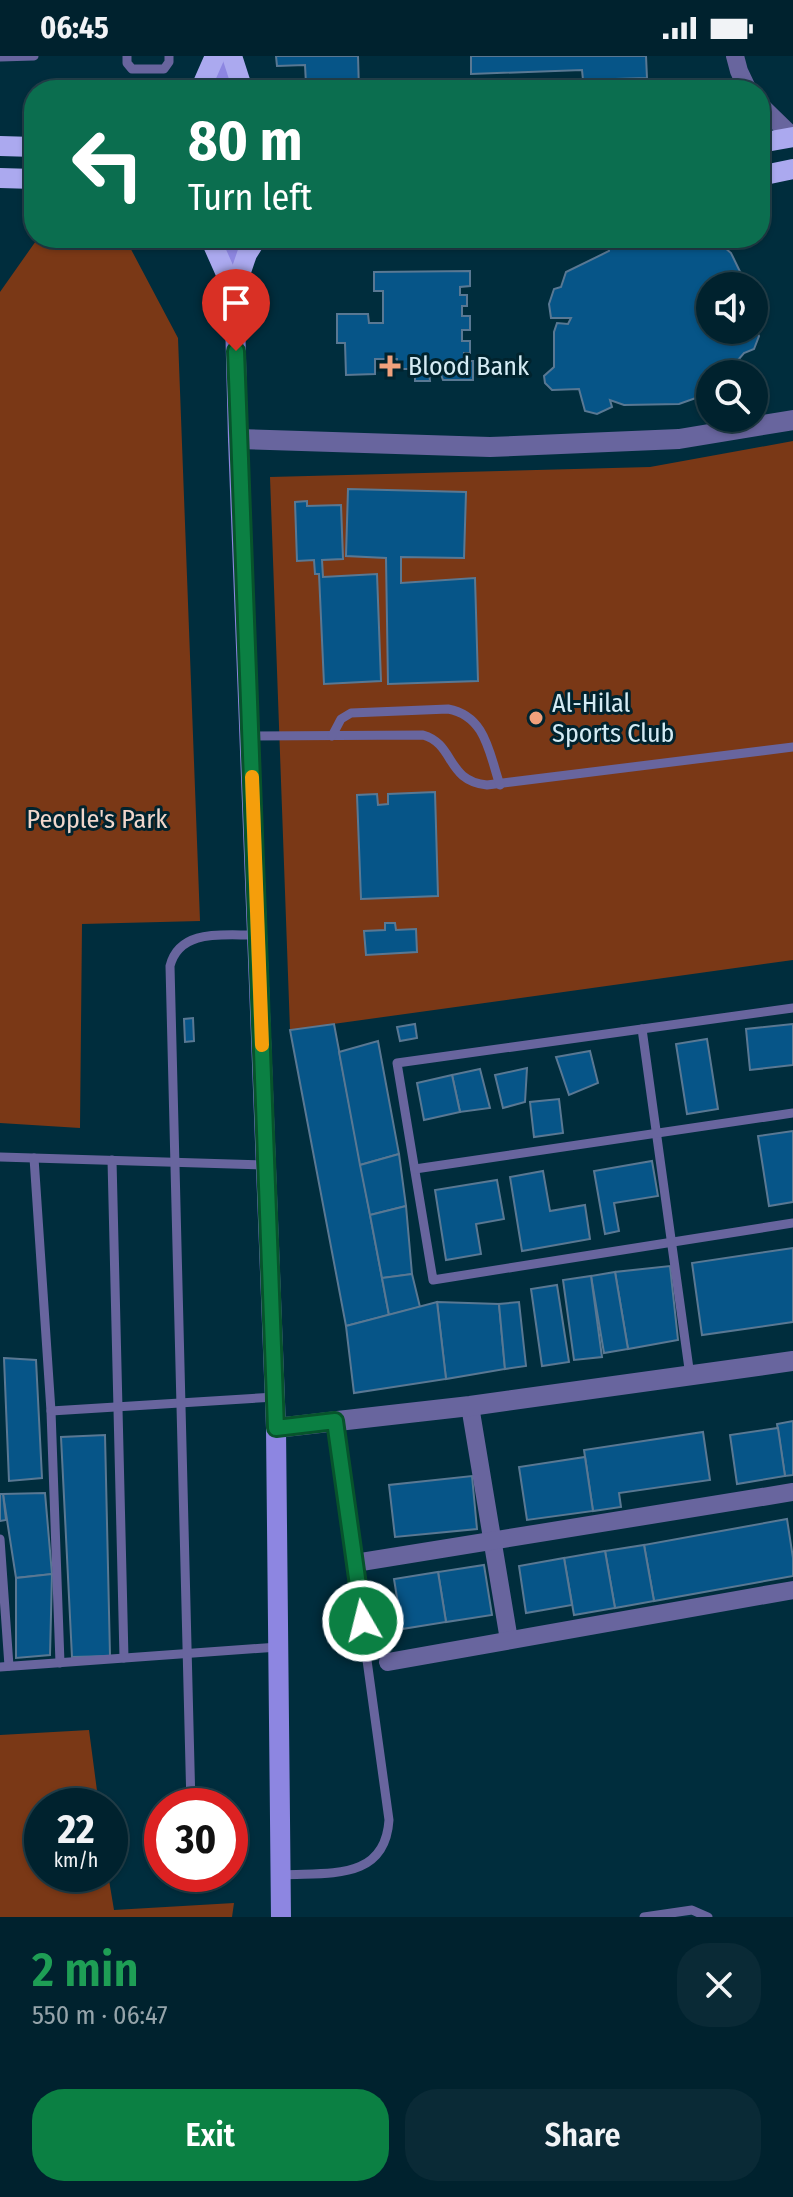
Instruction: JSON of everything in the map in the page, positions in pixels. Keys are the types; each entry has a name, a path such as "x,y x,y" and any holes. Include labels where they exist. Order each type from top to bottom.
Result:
{"main road":[{"path":"204,80 215,56"},
{"path":"224,56 225,80"},
{"path":"232,56 240,80"},
{"path":"770,141 793,137"},
{"path":"0,146 24,147"},
{"path":"770,174 793,169"},
{"path":"0,178 24,179"},
{"path":"214,248 234,292"},
{"path":"233,248 276,1428 281,1917"},
{"path":"234,292 251,248"}],"street":[{"path":"770,115 793,137"},
{"path":"238,439 490,447 679,439 793,420"},
{"path":"276,1428 470,1406 793,1361"},
{"path":"470,1406 509,1640"},
{"path":"335,1421 363,1621"},
{"path":"355,1563 793,1492"},
{"path":"388,1662 793,1590"}],"lane":[{"path":"2,57 34,56"},
{"path":"127,56 127,63 132,69 164,69 169,56"},
{"path":"332,736 341,719 355,712 461,711 472,717 480,728 500,785"},
{"path":"250,736 412,734 432,738 462,777 478,784 500,785 793,747"},
{"path":"191,1788 170,966 179,947 195,937 258,935"},
{"path":"793,1008 397,1063 433,1280 793,1223"},
{"path":"642,1029 690,1376"},
{"path":"415,1169 793,1113"},
{"path":"0,1157 266,1165"},
{"path":"34,1158 51,1411 60,1663"},
{"path":"112,1160 124,1658"},
{"path":"51,1411 275,1397"},
{"path":"0,1539 4,1667 278,1647"},
{"path":"282,1875 354,1871 373,1860 385,1842 389,1820 366,1653"},
{"path":"644,1917 692,1910 708,1917"}],"green space":[{"name":"People's Park","path":"31,248 130,248 178,338 200,921 82,924 80,1128 0,1123 0,292"},
{"name":"Al-Hilal Sports Club","path":"793,441 793,960 290,1030 270,477 650,467"},
{"path":"89,1730 97,1788 24,1788 24,1892 111,1892 114,1910 234,1903 232,1917 0,1917 0,1735"}],"building":[{"path":"276,56 358,56 359,80 306,80 305,65 277,66"},
{"path":"471,56 646,56 647,78 583,80 582,70 471,74"},
{"path":"609,248 725,248 740,272 696,272 696,344 756,344 754,349 738,360 696,360 696,398 679,404 624,405 610,400 612,407 597,414 585,411 579,389 552,390 545,383 544,376 554,367 557,323 568,324 571,318 551,318 549,304 554,289 561,287 566,272 609,251"},
{"path":"470,271 470,286 460,287 460,295 467,295 467,306 462,306 462,316 470,316 470,330 462,330 462,341 470,341 470,353 464,353 464,361 473,361 473,380 443,380 440,372 429,372 430,381 415,381 415,369 397,369 397,359 375,359 375,374 346,375 345,343 337,343 337,314 368,314 369,323 383,323 383,291 374,291 374,272"},
{"path":"348,489 466,492 464,558 401,557 401,583 475,578 478,681 388,684 386,558 346,556"},
{"path":"307,501 307,506 341,505 343,559 322,560 323,577 377,574 381,681 324,684 319,574 315,574 314,560 297,561 295,502"},
{"path":"435,792 438,896 361,899 357,795 377,794 378,805 388,804 388,794"},
{"path":"385,923 395,923 396,930 416,929 417,952 366,955 364,931 385,930"},
{"path":"193,1018 194,1041 185,1042 184,1019"},
{"path":"334,1024 389,1315 346,1326 290,1030"},
{"path":"415,1024 417,1038 400,1041 397,1027"},
{"path":"793,1024 793,1065 750,1070 746,1029"},
{"path":"707,1039 718,1109 687,1114 676,1044"},
{"path":"378,1041 399,1154 360,1165 339,1052"},
{"path":"590,1051 598,1083 569,1095 556,1057"},
{"path":"527,1068 525,1102 503,1108 495,1075"},
{"path":"480,1069 490,1108 460,1112 452,1075"},
{"path":"452,1075 460,1112 424,1120 417,1083"},
{"path":"559,1099 563,1133 534,1137 530,1102"},
{"path":"793,1131 793,1202 769,1206 758,1136"},
{"path":"399,1154 406,1206 370,1215 360,1165"},
{"path":"652,1161 658,1196 614,1203 619,1231 605,1234 594,1171"},
{"path":"543,1171 550,1211 585,1205 590,1239 522,1251 510,1177"},
{"path":"497,1180 504,1219 476,1224 481,1254 446,1260 435,1190"},
{"path":"406,1206 412,1274 382,1278 370,1215"},
{"path":"793,1248 793,1322 702,1335 692,1263"},
{"path":"670,1266 678,1340 628,1349 615,1272"},
{"path":"615,1272 628,1349 604,1353 591,1276"},
{"path":"412,1274 420,1307 389,1315 382,1278"},
{"path":"591,1276 602,1357 574,1360 563,1280"},
{"path":"557,1285 569,1362 542,1366 531,1289"},
{"path":"437,1302 499,1304 505,1369 446,1379"},
{"path":"437,1302 446,1379 354,1393 346,1326"},
{"path":"519,1302 526,1366 505,1369 499,1304"},
{"path":"4,1358 36,1360 42,1478 9,1481"},
{"path":"793,1421 793,1475 785,1476 777,1424"},
{"path":"778,1428 785,1476 737,1484 730,1435"},
{"path":"703,1432 710,1480 619,1493 621,1507 593,1511 584,1450"},
{"path":"105,1435 110,1656 72,1657 61,1437"},
{"path":"585,1457 593,1511 527,1520 519,1467"},
{"path":"472,1476 477,1529 395,1537 389,1485"},
{"path":"45,1493 52,1574 16,1578 3,1494"},
{"path":"0,1494 3,1494 6,1520 0,1521"},
{"path":"787,1519 793,1576 654,1601 644,1545"},
{"path":"644,1545 654,1601 615,1608 605,1551"},
{"path":"605,1551 615,1608 574,1615 564,1558"},
{"path":"564,1558 572,1605 526,1613 519,1566"},
{"path":"484,1565 492,1615 446,1622 438,1572"},
{"path":"438,1572 446,1622 402,1629 394,1579"},
{"path":"52,1574 50,1655 16,1658 16,1578"}],"slow traffic":[{"path":"252,777 262,1045"}],"place":[{"name":"Blood Bank","path":"390,366"},
{"name":"Al-Hilal Sports Club","path":"536,718"}],"route":[{"path":"236,351 276,1428 335,1421 363,1621"}]}
